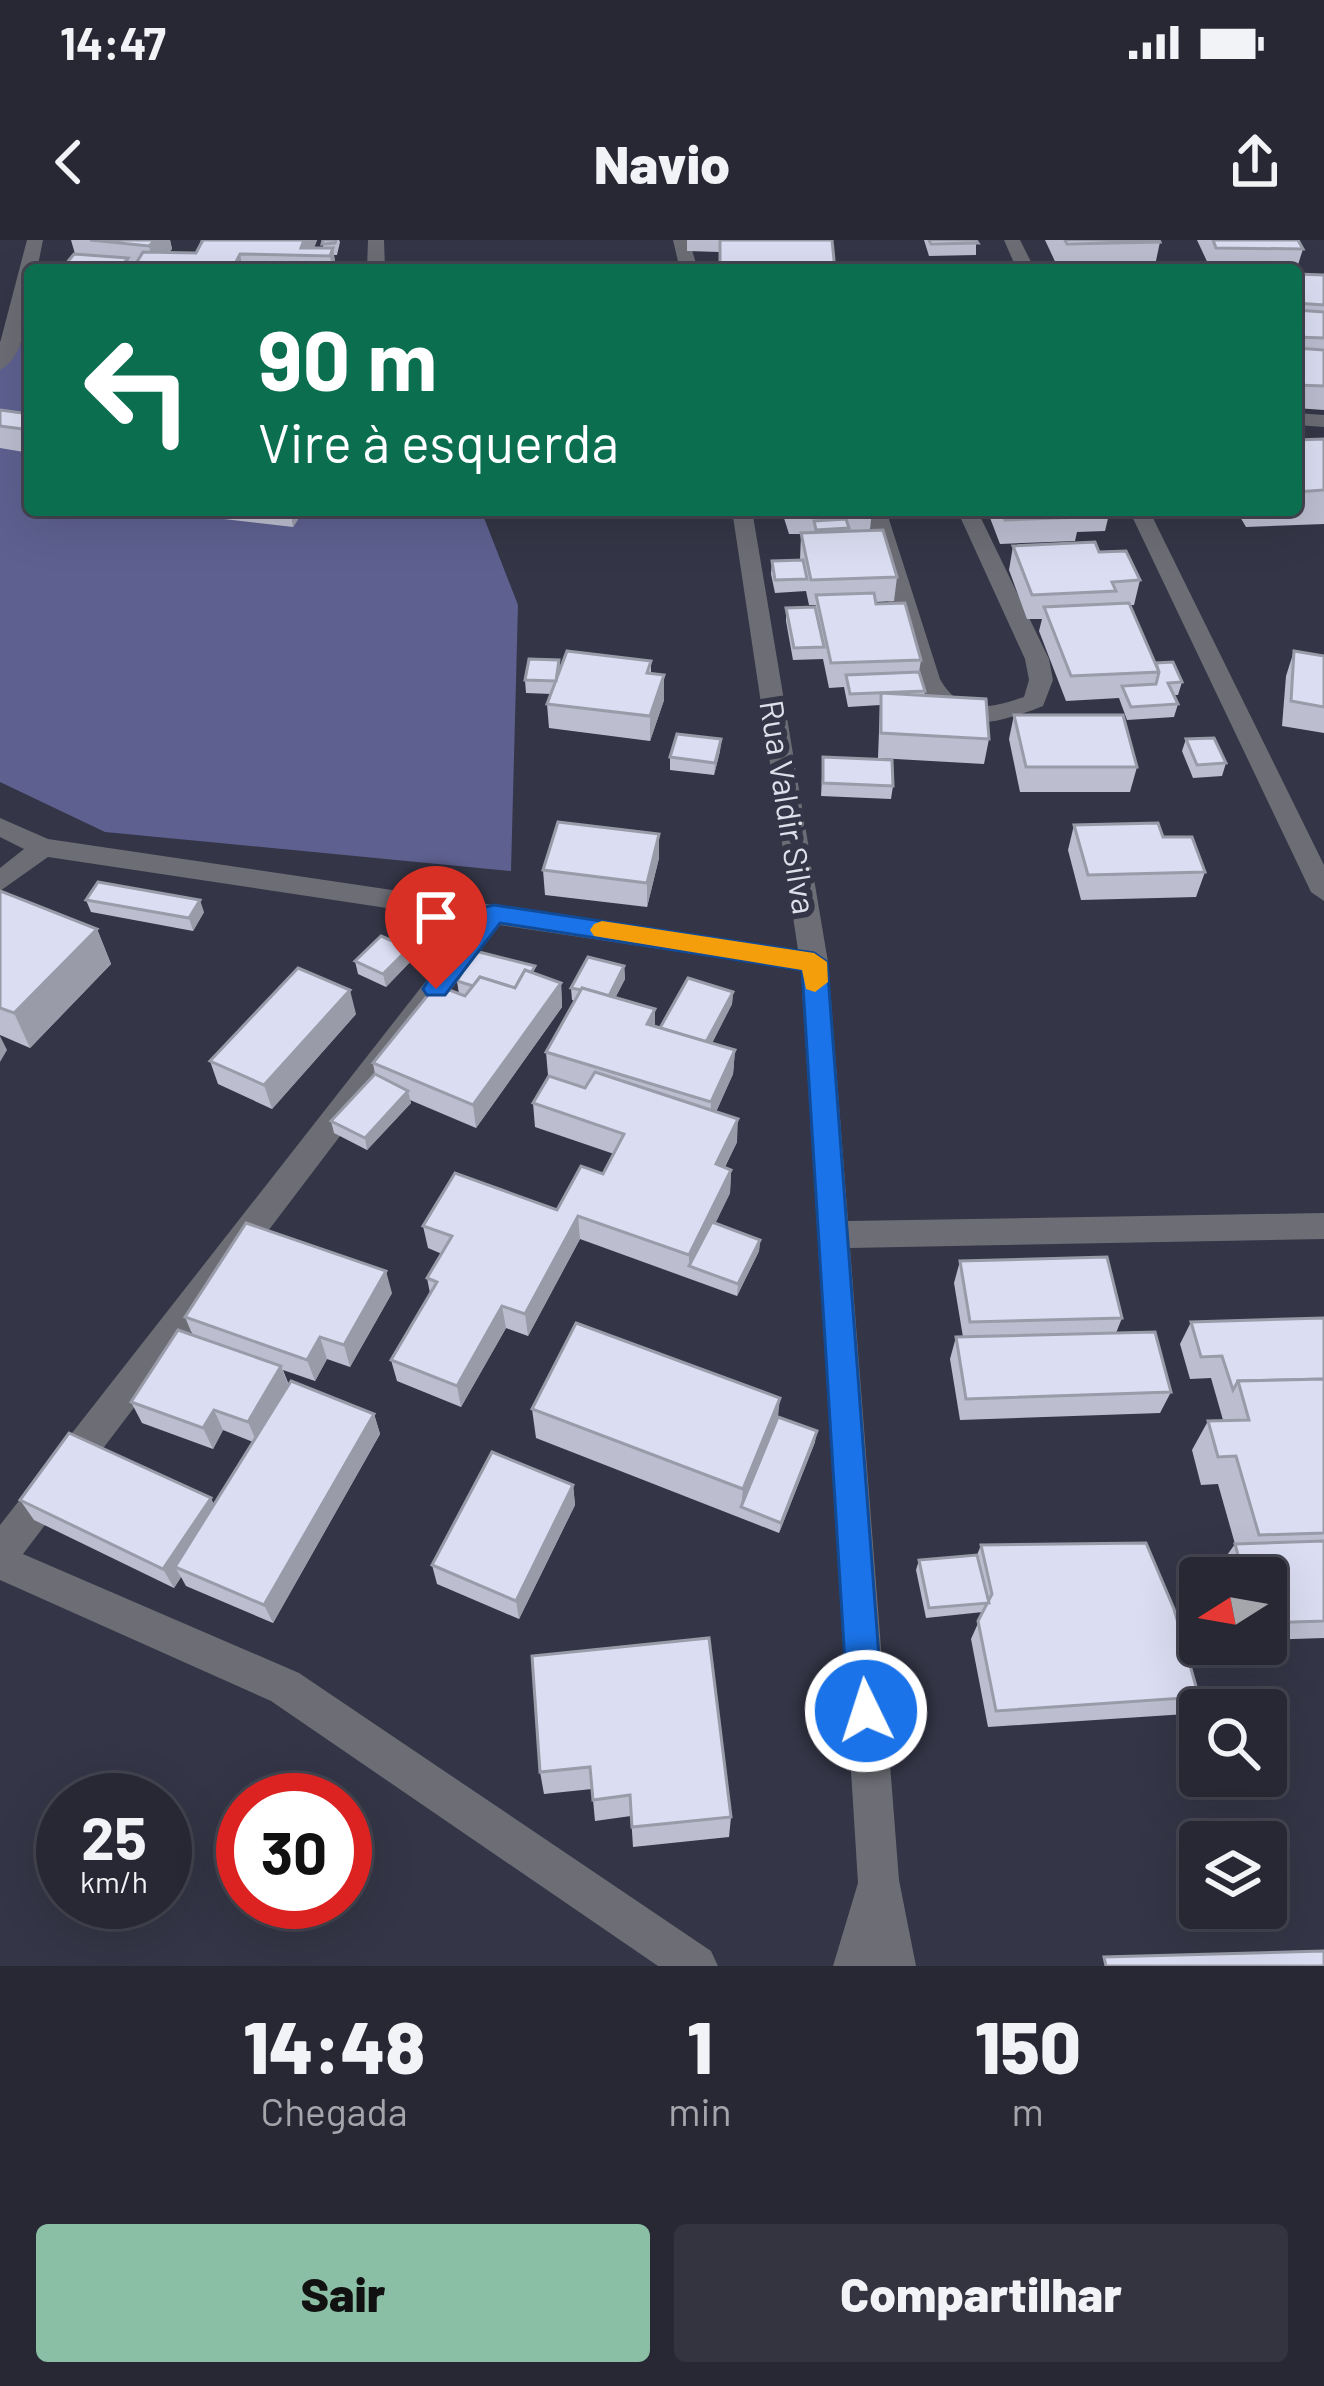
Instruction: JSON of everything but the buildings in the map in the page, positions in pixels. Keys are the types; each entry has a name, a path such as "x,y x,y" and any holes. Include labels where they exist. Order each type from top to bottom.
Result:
{"street":[{"path":"0,364 24,287"},
{"name":"Rua Valdir Silva","path":"743,516 814,962 878,1880 894,1966"},
{"path":"878,516 938,703 954,713 984,714 1035,700 1041,680 1037,659 970,516"},
{"path":"1142,516 1324,892"},
{"path":"0,827 43,847 814,962"},
{"path":"0,882 43,847"},
{"path":"494,913 0,1558 285,1688 696,1966"},
{"path":"832,1235 1324,1226"},
{"path":"855,1966 878,1880"}],"shaded area":[{"path":"0,341 24,345 24,516 483,516 518,605 511,871 105,832 0,782"}],"slow traffic":[{"path":"602,930 814,962 815,982"}],"route":[{"path":"436,989 494,913 814,962 866,1711"}]}
